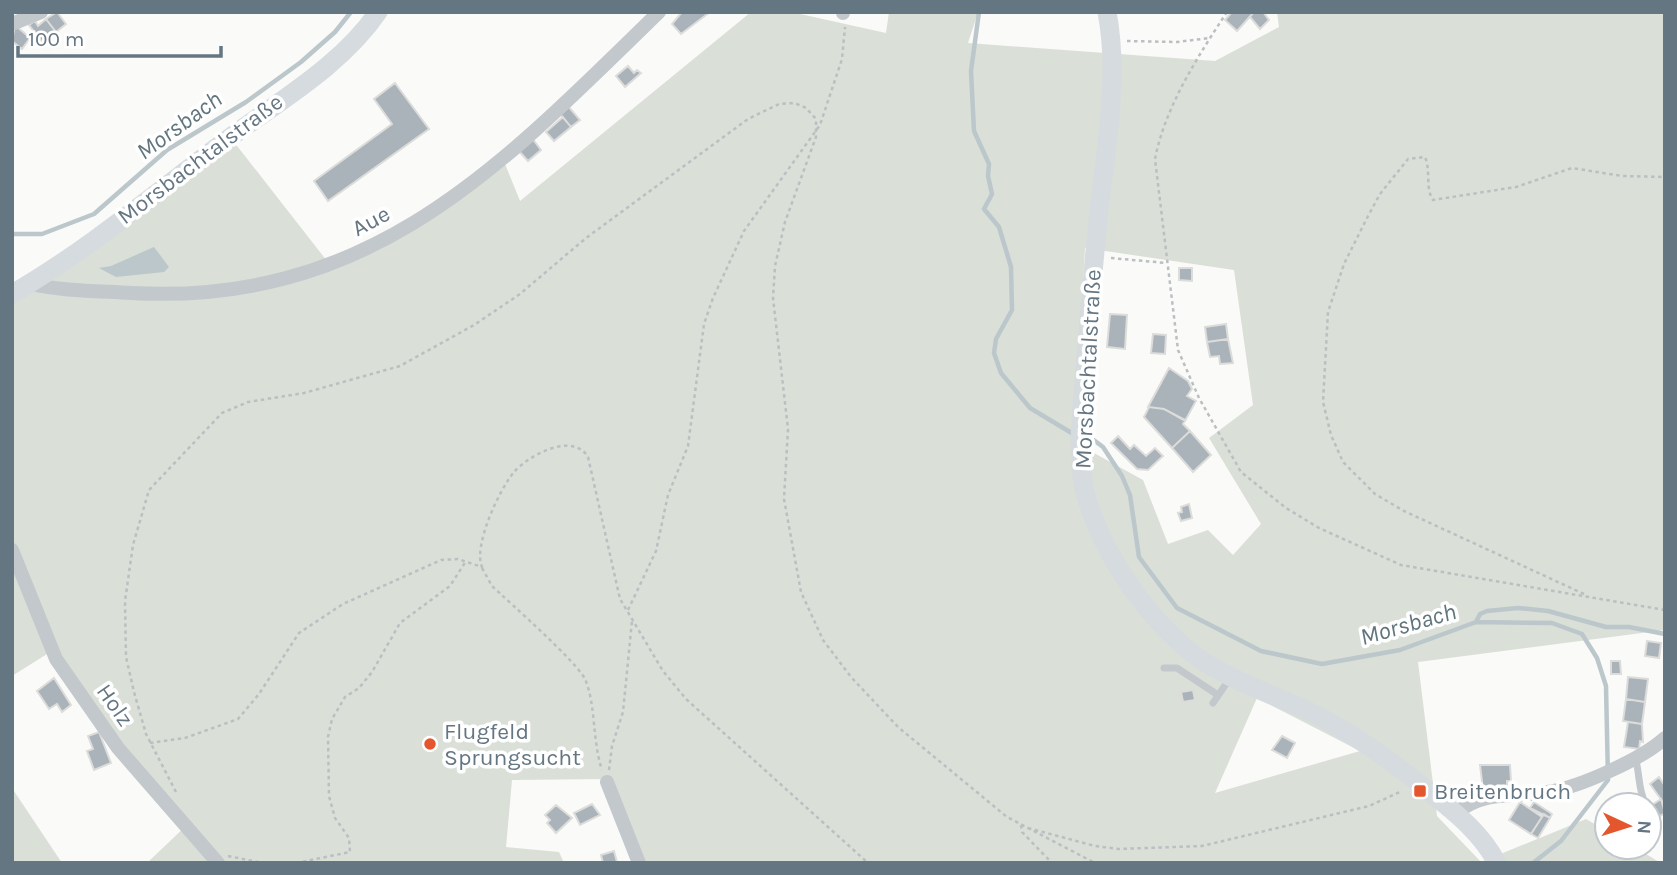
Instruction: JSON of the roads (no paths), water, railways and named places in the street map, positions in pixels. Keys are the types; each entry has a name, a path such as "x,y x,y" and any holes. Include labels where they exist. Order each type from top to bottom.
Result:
{"main road":[{"name":"Morsbachtalstraße","path":"12,295 31,284 306,82 348,47 378,12"},
{"name":"Morsbachtalstraße","path":"1107,12 1110,39 1109,122 1094,257 1081,444 1082,477 1087,498 1103,537 1126,575 1173,635 1199,658 1230,677 1314,714 1391,762 1476,832 1497,863"}],"street":[{"path":"12,24 41,12"},
{"name":"Aue","path":"31,284 184,296 274,283 330,266 393,236 466,190 598,72 659,12"},
{"name":"Holz","path":"12,550 56,659 118,748 216,859"},
{"path":"1456,813 1482,798 1515,792 1546,793 1617,768 1636,761 1665,738"},
{"path":"607,782 639,863"}],"lane":[{"path":"1164,668 1177,668 1219,695"},
{"path":"1213,703 1230,677"},
{"path":"1636,761 1640,774 1639,791"}],"waterway":[{"name":"Morsbach","path":"12,234 42,234 94,214 167,150 246,102 301,62 335,32 351,12"},
{"name":"Morsbach","path":"979,12 971,71 974,131 989,164 988,176 992,194 984,209 999,227 1011,267 1012,310 996,339 994,353 1001,373 1030,408 1075,435"},
{"name":"Morsbach","path":"1087,435 1103,447 1122,476 1130,495 1139,557 1177,608 1261,651 1322,664 1400,650 1476,622 1552,623 1582,634 1597,658 1606,686 1608,780 1561,841 1533,863"},
{"path":"1476,622 1480,614 1487,611 1518,608 1548,611 1606,627 1629,627 1665,634"}],"place":[{"name":"Flugfeld Sprungsucht","path":"430,744"},
{"name":"Breitenbruch","path":"1420,791"}]}
